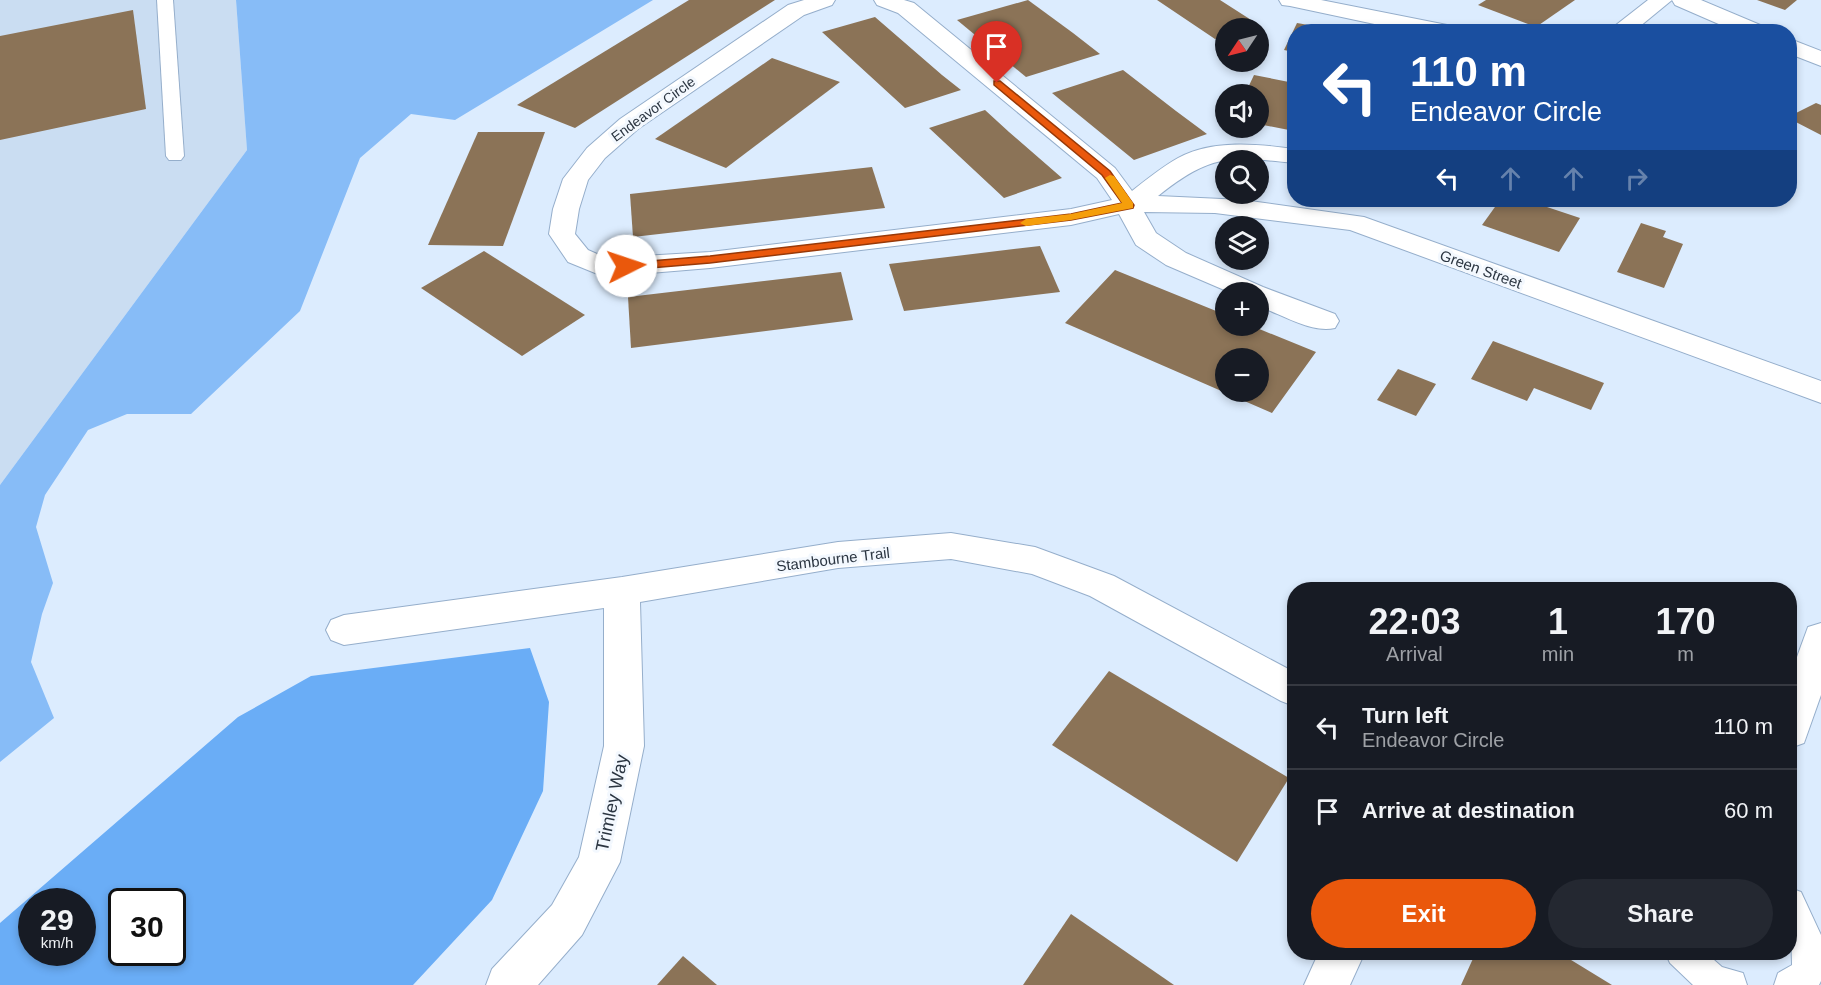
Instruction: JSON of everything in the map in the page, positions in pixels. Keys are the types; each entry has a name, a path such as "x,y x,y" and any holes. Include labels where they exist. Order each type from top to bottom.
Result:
{"street":[{"name":"Endeavor Circle","path":"824,0 796,10 629,124 596,153 576,179 561,234 578,256 600,267 710,260 1071,217 1129,205"},
{"path":"885,0 906,9 1106,173 1129,205 1134,221 1146,239 1176,259 1229,282"},
{"path":"1290,0 1408,24"},
{"path":"1629,24 1662,0"},
{"path":"1683,0 1738,24"},
{"path":"1797,49 1821,59"},
{"path":"1129,205 1192,160 1223,153 1254,151 1287,155"},
{"name":"Green Street","path":"1129,205 1193,204 1354,223 1821,392"},
{"path":"1269,299 1324,321"},
{"name":"Stambourne Trail","path":"344,630 622,591 838,555 951,546 1035,561 1102,586 1287,686"},
{"name":"Trimley Way","path":"508,985 567,920 599,862 624,746 622,591"},
{"path":"1797,710 1821,638"},
{"path":"1326,985 1339,960"}],"lane":[{"path":"165,0 175,156"},
{"path":"1790,985 1808,973 1808,942 1797,918"},
{"path":"1691,960 1714,982 1731,985"}],"shaded area":[{"path":"0,0 236,0 247,150 0,485"},
{"path":"236,0 653,0 455,120 411,114 360,158 300,311 191,414 127,414 88,430 45,495 36,527 53,583 42,614 31,662 54,718 0,762 0,485 247,150"},
{"path":"530,648 549,702 543,791 492,900 413,985 0,985 0,923 18,907 18,966 96,966 96,888 40,888 238,717 311,676"}],"building":[{"path":"689,0 775,0 575,128 517,105"},
{"path":"1028,0 1100,54 1026,77 957,20"},
{"path":"1157,0 1220,0 1248,18 1215,18 1215,39"},
{"path":"1486,0 1575,0 1540,24 1528,24 1478,5"},
{"path":"1757,0 1797,0 1785,10"},
{"path":"133,10 146,109 0,140 0,36"},
{"path":"875,17 961,90 905,108 822,32"},
{"path":"772,58 840,82 726,168 655,139"},
{"path":"1123,70 1207,134 1134,160 1052,93"},
{"path":"1254,75 1287,82 1287,130 1269,126 1269,84 1250,84"},
{"path":"1816,103 1821,105 1821,135 1797,123 1797,112"},
{"path":"985,110 1062,178 1004,198 929,128"},
{"path":"478,132 545,132 503,246 428,245"},
{"path":"872,167 885,208 633,237 630,194"},
{"path":"1495,207 1547,207 1580,218 1559,252 1482,225"},
{"path":"1641,223 1666,231 1663,237 1683,244 1664,288 1617,272"},
{"path":"1040,246 1060,292 904,311 889,264"},
{"path":"484,251 585,315 522,356 421,288"},
{"path":"1115,270 1215,311 1215,336 1269,336 1269,333 1316,352 1272,413 1247,402 1269,402 1269,348 1215,348 1215,388 1065,323"},
{"path":"841,272 853,320 631,348 628,297"},
{"path":"1493,341 1604,383 1591,410 1534,388 1527,401 1471,379"},
{"path":"1398,369 1436,384 1416,416 1377,400"},
{"path":"1109,671 1287,777 1287,781 1237,862 1052,745"},
{"path":"1071,914 1174,985 1023,985"},
{"path":"683,956 717,985 657,985"},
{"path":"1472,960 1571,960 1612,985 1461,985"}],"slow traffic":[{"path":"1026,223 1071,217 1129,205 1110,178"}],"route":[{"path":"626,266 710,260 1071,217 1129,205 1106,173 997,83"}]}
